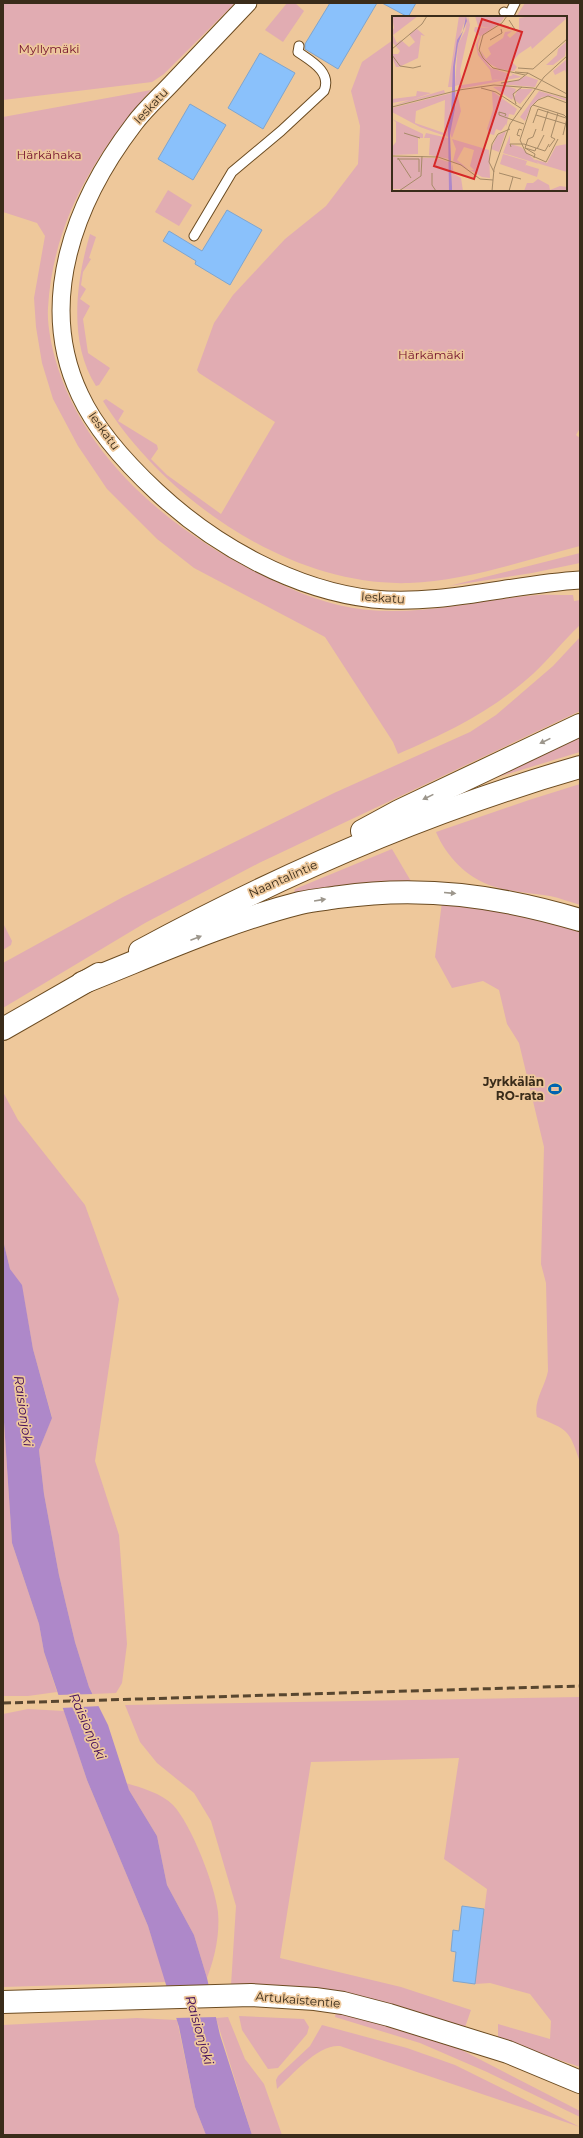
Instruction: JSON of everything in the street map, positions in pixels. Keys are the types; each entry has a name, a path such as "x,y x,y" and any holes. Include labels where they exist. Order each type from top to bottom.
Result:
{"main road":[{"path":"255,891 399,811 580,724"},
{"name":"Naantalintie","path":"4,1028 82,983 208,914 255,891 356,846 444,812 580,767"},
{"path":"82,983 215,931 273,911 302,903 355,895 403,892 455,893 507,901 580,920"},
{"name":"Artukaistentie","path":"3,2002 251,1995 315,1999 363,2008 508,2052 580,2082"}],"street":[{"name":"Ieskatu","path":"248,3 135,122 97,181 83,210 65,262 60,301 65,350 74,382 81,398 114,446 143,479 179,513 261,565 301,582 334,592 356,596 403,600 466,595 547,582 580,580"},
{"name":"Ieskatu","path":"547,582 580,572"}],"lane":[{"path":"504,12 509,15 515,3"},
{"path":"194,236 232,172 281,131 324,91 326,82 325,76 319,68 298,52 299,46"}],"green space":[{"name":"Myllymäki","path":"3,3 235,3 164,74 152,82 3,100"},
{"path":"287,3 295,3 304,11 283,42 265,30"},
{"name":"Härkämäki","path":"525,3 580,3 580,428 576,435 580,438 580,546 474,574 409,583 364,580 320,570 276,553 234,530 195,503 160,471 129,437 103,401 106,399 124,411 118,421 157,445 158,449 151,459 167,475 221,514 275,422 199,373 197,370 214,323 233,295 285,239 326,206 358,164 360,126 351,91 362,62 392,41 392,191 567,191 567,16 517,16"},
{"name":"Härkähaka","path":"151,90 112,139 80,190 58,247 48,308 52,346 68,395 87,429 110,461 138,490 168,516 200,540 276,582 329,603 362,609 409,611 538,595 573,595 574,601 580,600 580,625 534,673 518,687 486,710 453,729 398,754 393,742 325,637 194,568 157,539 107,489 78,446 53,399 42,363 36,327 34,298 45,236 37,223 3,212 3,117"},
{"path":"168,190 192,205 179,226 155,212"},
{"path":"90,234 96,237 89,258 91,259 83,272 81,285 86,289 80,299 90,306 83,319 88,353 110,368 99,385 96,386 87,369 81,350 77,311 81,271"},
{"path":"580,553 580,563 532,573 449,586"},
{"path":"580,637 580,711 259,863 145,923 3,1008 3,963 123,897 334,793 470,732 496,715 553,666"},
{"path":"580,732 580,752 488,780"},
{"path":"580,784 580,905 554,897 506,890 474,878 452,858 440,841 436,832 529,800"},
{"path":"392,849 412,883 294,893 295,889"},
{"path":"442,902 487,904 580,929 580,1462 573,1443 566,1432 561,1428 537,1417 536,1411 538,1400 548,1371 546,1283 541,1264 544,1147 519,1043 507,1024 499,990 483,981 452,988 435,957"},
{"path":"3,923 12,941 11,945 3,950"},
{"path":"3,1092 18,1120 85,1205 119,1299 95,1461 119,1535 127,1644 122,1683 116,1693 93,1694 89,1687 75,1642 59,1575 44,1494 39,1450 52,1417 33,1349 23,1293 10,1269 3,1240"},
{"path":"3,1407 12,1543 39,1624 44,1652 57,1692 28,1696 3,1696"},
{"path":"580,1697 580,2067 498,2039 498,2024 550,2039 551,2021 530,1994 490,1983 475,1984 487,1889 444,1859 459,1758 311,1762 280,1958 401,1987 471,2010 463,2033 231,1985 236,1906 211,1821 194,1793 157,1763 140,1742 125,1705"},
{"path":"28,1709 64,1711 87,1780 148,1926 166,1982 3,1987 3,1714"},
{"path":"126,1783 157,1794 173,1805 187,1826 201,1856 216,1900 218,1912 216,1945 207,1978 194,1935 167,1885 157,1836"},
{"path":"336,2012 359,2017 452,2045 580,2111 580,2117 487,2072 420,2043 335,2017"},
{"path":"239,2016 304,2019 309,2027 307,2034 278,2068 268,2069 242,2030"},
{"path":"228,2017 245,2059 264,2084 282,2135 252,2135 216,2018"},
{"path":"137,2018 177,2020 195,2107 206,2135 3,2135 3,2025"},
{"path":"322,2025 407,2048 455,2065 580,2127 340,2046 323,2050 314,2055 277,2089 276,2080 278,2076 310,2046"}],"water":[{"name":"Raisionjoki","path":"3,1240 10,1269 22,1285 33,1349 52,1418 39,1450 44,1494 59,1575 75,1642 89,1687 108,1725 129,1790 157,1836 167,1885 194,1935 207,1978 220,2035 252,2135 206,2135 195,2107 179,2027 148,1926 87,1780 44,1652 39,1624 12,1543 3,1407"}],"pier":[{"path":"95,1694 101,1706 61,1708 56,1695"},
{"path":"211,1985 218,2017 174,2018 165,1986"}],"building":[{"path":"330,3 377,3 338,69 305,49 305,44"},
{"path":"382,3 416,3 409,16"},
{"path":"260,53 295,73 263,129 228,108"},
{"path":"190,104 226,125 193,180 158,159"},
{"path":"227,210 262,230 230,285 195,264 196,261 163,241 169,231 202,251"},
{"path":"462,1906 484,1909 475,1984 453,1981 456,1952 451,1951 453,1930 459,1931"}],"railway":[{"path":"3,1703 580,1686"}],"place":[{"name":"Jyrkkälän RO-rata","path":"555,1089"}]}
